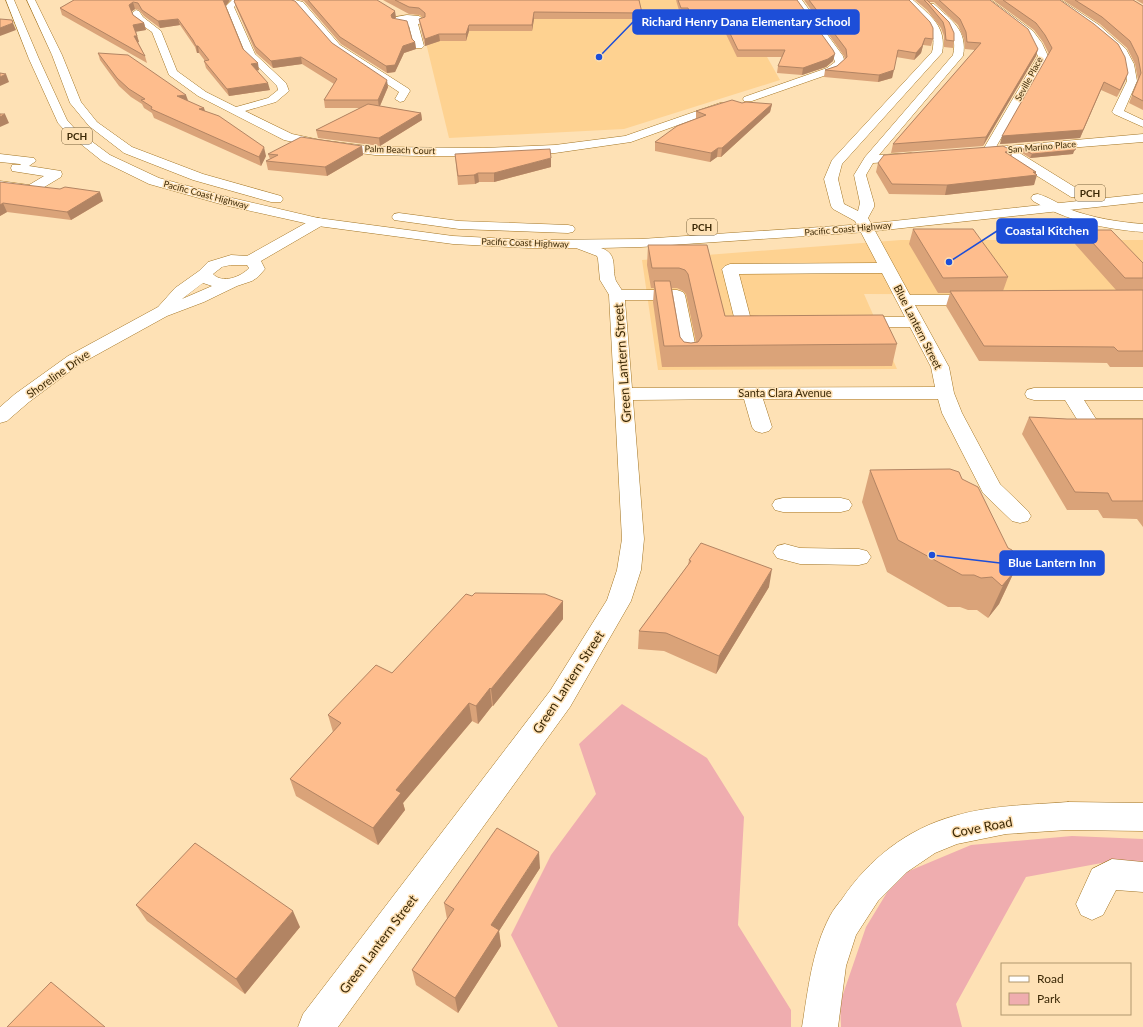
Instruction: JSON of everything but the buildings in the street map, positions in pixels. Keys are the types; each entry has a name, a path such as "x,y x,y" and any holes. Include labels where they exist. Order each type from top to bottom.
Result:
{"main road":[{"name":"Pacific Coast Highway","path":"10,0 37,67 62,121 71,131 106,158 154,181 228,202 318,222 452,240 577,245 706,240 863,223 1053,208 1143,198"},
{"name":"Pacific Coast Highway","path":"31,0 57,55 76,102 93,124 128,150 198,177 289,202"},
{"path":"236,110 272,100 284,91 282,85 251,55 230,6 237,0"},
{"path":"286,0 300,4 337,47 405,91 394,102 412,104"},
{"path":"748,100 831,70 840,63 838,56 798,0"},
{"path":"908,0 928,18 938,32 940,46 938,53 924,70 836,163 831,179 838,206 863,223 867,203 860,175 869,160 958,56 961,47 961,40 954,28 924,0"},
{"name":"Seville Place","path":"986,0 1030,33 1038,43 1043,56 988,151"},
{"path":"1055,0 1096,26 1121,49 1128,64 1132,81 1118,112 1110,141"},
{"path":"393,10 410,21 419,46"},
{"name":"Palm Beach Court","path":"136,11 139,19 156,31 173,73 202,94 288,137 320,144 375,151 428,152 555,149 622,140 653,131 672,122 724,104"},
{"path":"1118,112 1143,124"},
{"path":"653,131 662,139"},
{"name":"San Marino Place","path":"972,152 1143,138"},
{"path":"1127,139 1143,148"},
{"name":"Palm Beach Court","path":"622,140 649,145"},
{"path":"128,150 156,166 190,179 283,208 318,222 375,221 520,232 562,233 624,230"},
{"path":"1005,150 1076,194"},
{"path":"869,160 924,156"},
{"path":"0,158 30,161 0,178"},
{"path":"0,178 31,190 56,174 17,168"},
{"name":"Pacific Coast Highway","path":"648,229 863,223 1038,198 1143,188"},
{"path":"1038,198 1053,208 1105,224 1143,228"},
{"name":"Pacific Coast Highway","path":"382,216 459,225 580,230"},
{"name":"Shoreline Drive","path":"250,261 318,222"},
{"name":"Blue Lantern Street","path":"863,223 940,367 945,393 952,413 991,488 1020,516"},
{"path":"577,245 593,248 602,253 606,259 608,280 617,295 677,295 689,358"},
{"name":"Shoreline Drive","path":"0,417 22,398 74,360 161,312 198,299 231,283 248,278 254,274 257,269 256,264 250,261 240,260 222,262 208,269 205,274 181,291 161,312"},
{"path":"783,321 744,321 730,269 888,268"},
{"name":"Shoreline Drive","path":"205,274 206,278 212,282 231,283"},
{"name":"Green Lantern Street","path":"316,1027 560,699 620,601 629,570 633,539 625,394 617,295"},
{"path":"904,300 993,300"},
{"path":"838,321 916,322"},
{"path":"752,393 762,427"},
{"name":"Santa Clara Avenue","path":"625,394 945,393"},
{"path":"1034,394 1143,394"},
{"path":"1071,394 1090,425 1143,425"},
{"path":"783,505 841,505"},
{"path":"785,552 800,556 859,557"},
{"name":"Cove Road","path":"820,1027 829,966 842,927 867,890 896,860 924,844 954,830 1006,820 1068,816 1143,817"},
{"path":"1092,904 1103,880 1112,874 1143,877"}],"shaded area":[{"path":"390,0 735,0 780,80 624,129 449,138 420,18"},
{"path":"901,240 1143,240 1143,295 864,294 897,369 658,370 642,260"}],"green space":[{"path":"622,704 707,758 744,817 738,925 791,1010 791,1027 558,1027 511,935 551,855 596,794 579,744"},
{"path":"1072,836 1143,839 1143,864 1118,860 1026,877 956,1004 962,1027 841,1027 840,1003 866,927 897,876 971,845"}],"place":[{"name":"Richard Henry Dana Elementary School","path":"599,57"},
{"name":"Coastal Kitchen","path":"949,262"},
{"name":"Blue Lantern Inn","path":"932,555"}]}
